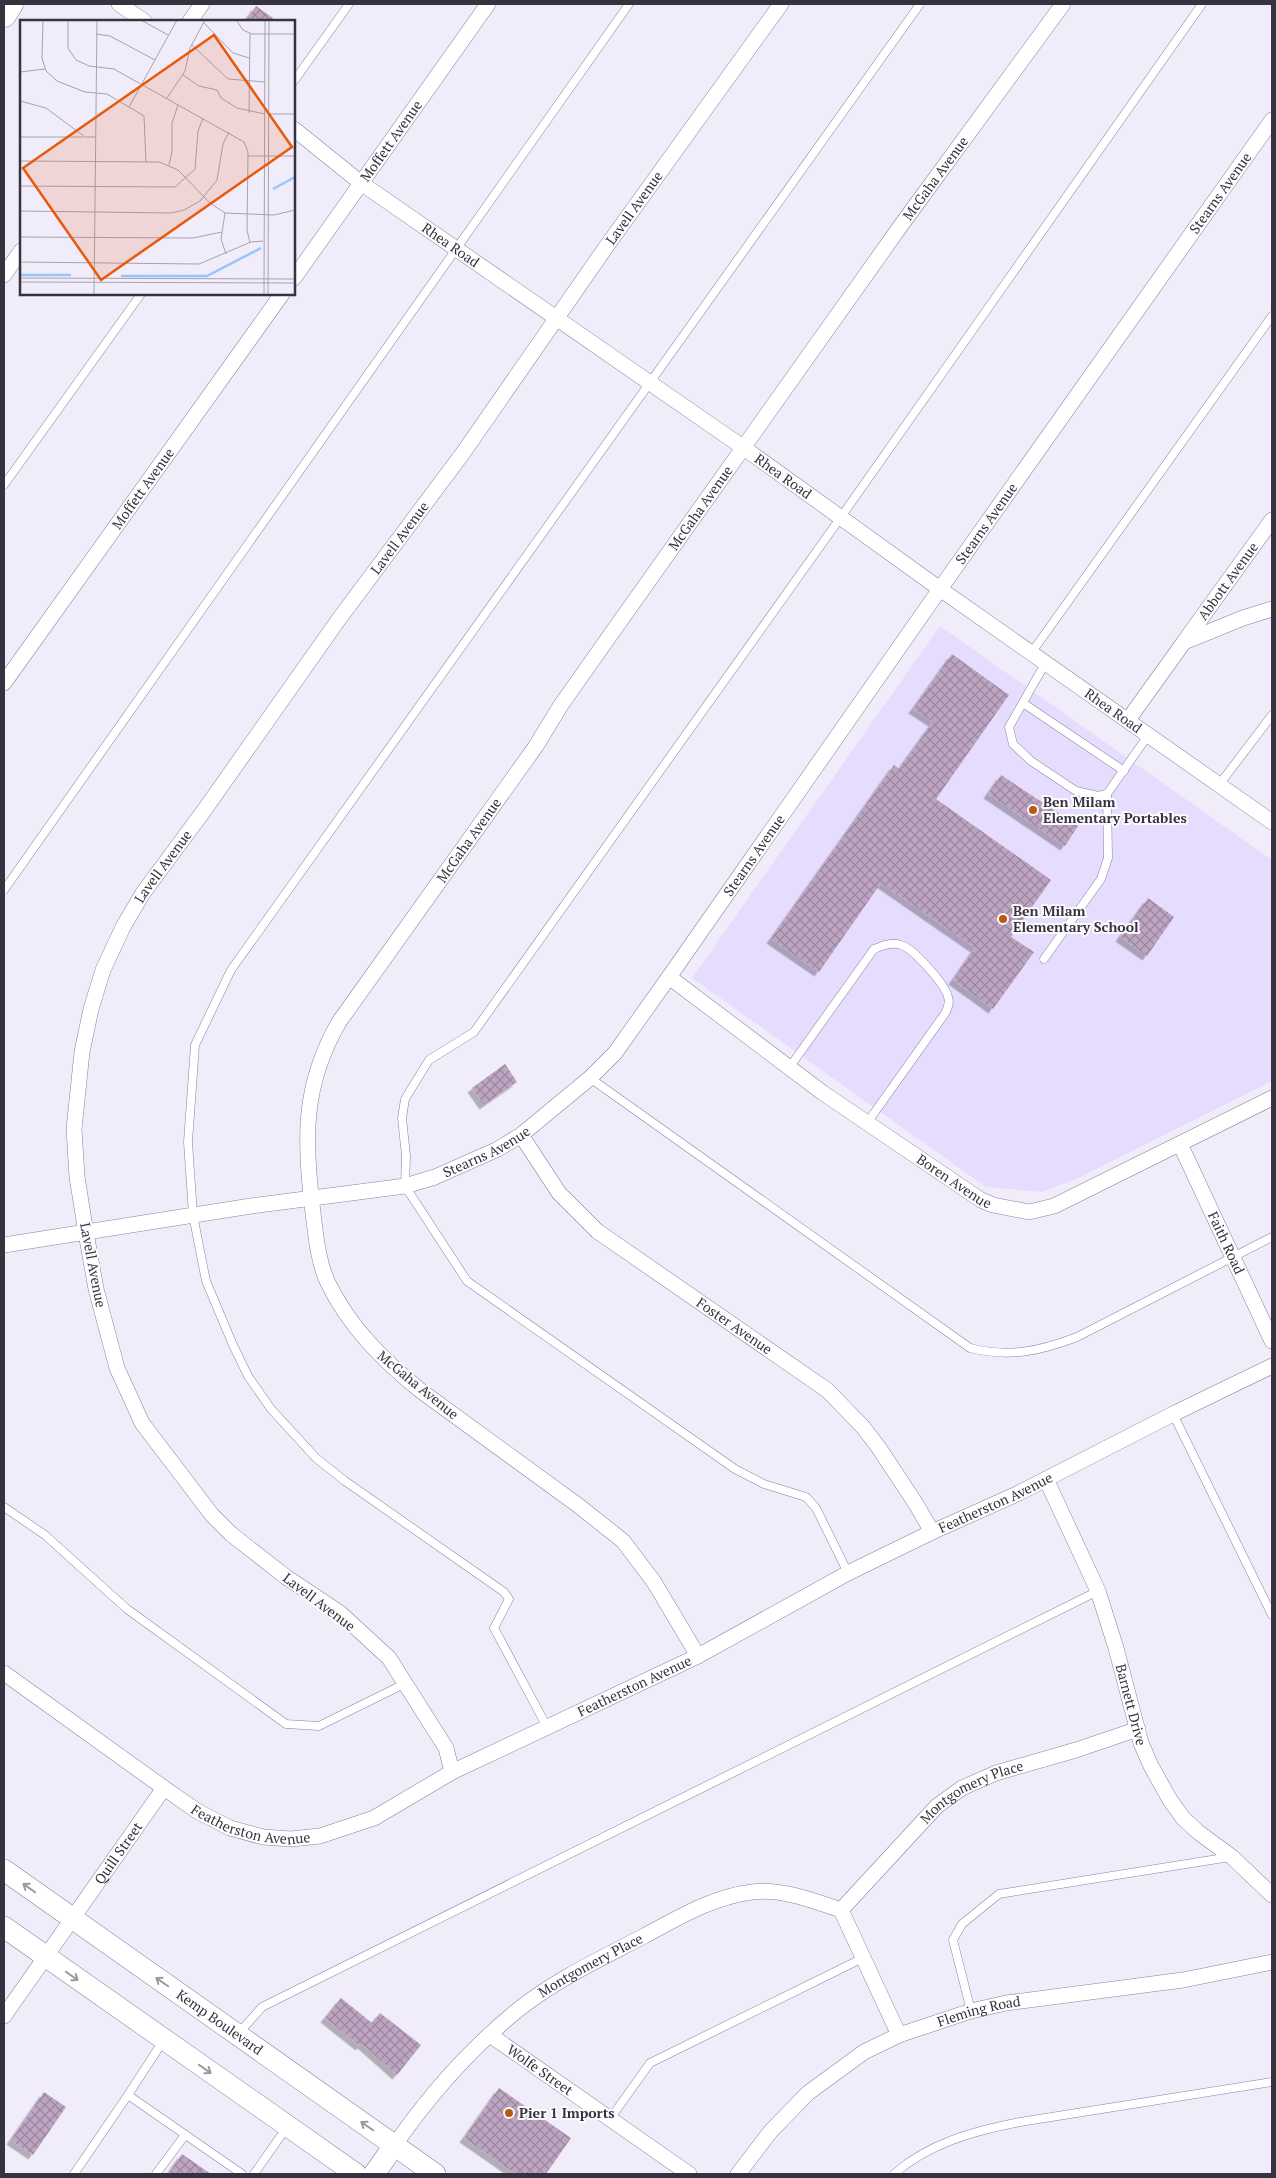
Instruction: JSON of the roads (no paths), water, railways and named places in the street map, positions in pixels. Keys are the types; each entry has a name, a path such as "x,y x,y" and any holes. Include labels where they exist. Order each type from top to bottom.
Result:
{"main road":[{"path":"4,14 11,4"},
{"name":"Kemp Boulevard","path":"4,1870 435,2174"},
{"path":"4,1928 287,2128 356,2174"},
{"path":"374,2174 394,2146"}],"street":[{"path":"119,4 143,20"},
{"path":"191,20 202,4"},
{"name":"Moffett Avenue","path":"295,277 488,4"},
{"name":"Lavell Avenue","path":"452,1772 446,1748 389,1658 340,1614 286,1577 231,1534 212,1515 156,1444 142,1423 117,1368 96,1289 77,1177 74,1129 77,1087 91,1010 103,970 123,928 143,893 203,812 339,619 463,452 606,247 781,4"},
{"name":"McGaha Avenue","path":"698,1656 654,1582 623,1540 421,1392 364,1340 349,1320 328,1282 317,1247 311,1200 307,1145 309,1108 318,1064 334,1030 448,866 536,746 561,705 902,224 1063,4"},
{"name":"Stearns Avenue","path":"4,1245 193,1215 405,1186 435,1177 498,1149 521,1135 590,1078 615,1053 669,978 940,589 1272,120"},
{"name":"Rhea Road","path":"295,130 361,183 744,448 940,589 1272,822"},
{"path":"4,275 20,252"},
{"name":"Moffett Avenue","path":"4,683 281,295"},
{"name":"Abbott Avenue","path":"1128,720 1272,520"},
{"path":"1184,642 1243,618 1272,609"},
{"name":"Boren Avenue","path":"669,978 789,1068 867,1123 981,1200 993,1205 1029,1212 1054,1206 1272,1098"},
{"name":"Foster Avenue","path":"521,1135 559,1193 597,1231 827,1390 879,1448 932,1532"},
{"name":"Faith Road","path":"1180,1144 1272,1341"},
{"name":"Featherston Avenue","path":"4,1673 197,1811 230,1828 263,1837 291,1839 320,1836 374,1818 452,1772 698,1656 848,1573 1046,1479 1272,1366"},
{"name":"Barnett Drive","path":"1046,1479 1098,1591 1116,1648 1141,1744 1151,1766 1170,1800 1183,1818 1198,1832 1232,1857 1272,1895"},
{"name":"Montgomery Place","path":"394,2146 413,2119 463,2059 520,2008 543,1992 588,1966 704,1904 752,1892 769,1892 811,1900 841,1910 937,1806 962,1788 996,1773 1076,1750 1138,1729"},
{"name":"Quill Street","path":"4,2016 164,1788"},
{"path":"841,1910 899,2034"},
{"name":"Fleming Road","path":"738,2174 771,2131 808,2093 864,2052 899,2034 971,2011 1006,2003 1184,1980 1272,1962"},
{"name":"Wolfe Street","path":"490,2035 689,2174"}],"lane":[{"path":"295,80 349,4"},
{"path":"4,890 629,4"},
{"path":"547,1728 494,1628 510,1600 504,1592 345,1481 316,1458 295,1437 248,1376 206,1281 193,1215 188,1142 195,1045 231,970 920,4"},
{"path":"848,1573 816,1508 806,1497 764,1484 735,1469 467,1281 405,1186 406,1156 402,1118 405,1099 429,1060 474,1032 841,517 1202,4"},
{"path":"4,486 140,295"},
{"path":"1032,652 1272,316"},
{"path":"1046,662 1009,727 1013,744 1031,761 1076,791 1098,796 1107,794"},
{"path":"1023,703 1124,770"},
{"path":"1219,784 1272,715"},
{"path":"1044,959 1101,879 1108,858 1107,794 1148,734"},
{"path":"789,1068 874,949 887,943 899,944 910,948 944,988 949,1002 946,1012 867,1123"},
{"path":"590,1078 970,1348 991,1353 1045,1349 1077,1337 1272,1238"},
{"path":"1173,1414 1272,1615"},
{"path":"4,1507 46,1535 127,1609 286,1724 319,1726 406,1683"},
{"path":"237,2035 262,2006 1098,1591"},
{"path":"971,2011 953,1940 962,1924 999,1894 1232,1857"},
{"path":"610,2119 650,2063 863,1958"},
{"path":"74,2174 164,2040"},
{"path":"894,2174 941,2144 978,2130 1272,2082"},
{"path":"128,2095 242,2174"},
{"path":"254,2174 287,2128"},
{"path":"156,2173 185,2135"}],"place":[{"name":"Ben Milam Elementary Portables","path":"1033,810"},
{"name":"Ben Milam Elementary School","path":"1003,919"},
{"name":"Pier 1 Imports","path":"509,2113"}]}
